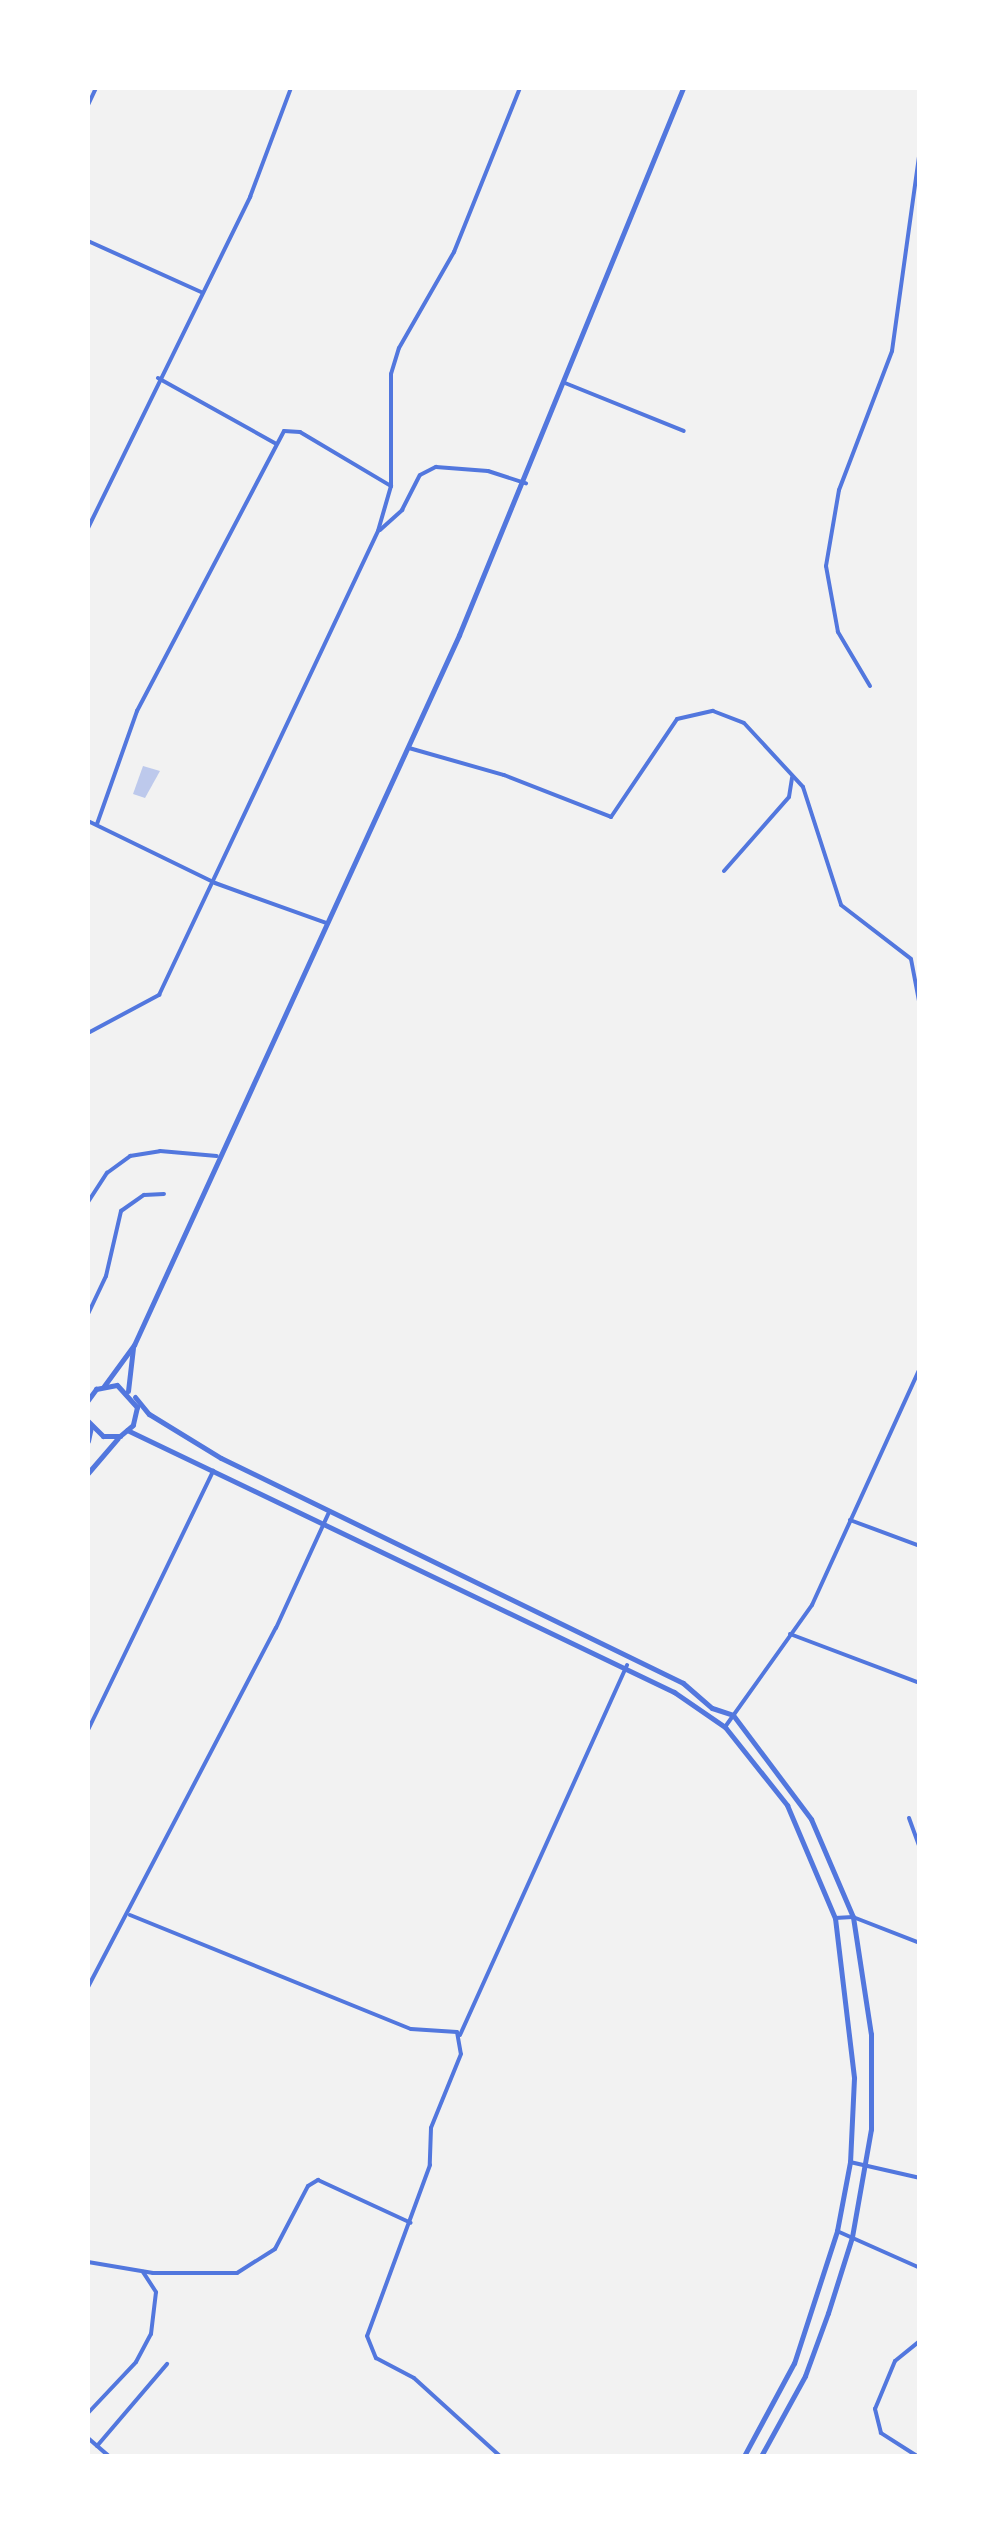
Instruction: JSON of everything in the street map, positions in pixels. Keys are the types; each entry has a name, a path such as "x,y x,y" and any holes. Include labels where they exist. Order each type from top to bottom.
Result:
{"street":[{"path":"88,105 96,88"},
{"path":"88,528 258,180 291,88"},
{"path":"88,1033 159,995 216,883 378,531 391,486 391,374 398,348 454,252 520,88"},
{"path":"88,1397 104,1386 134,1345 407,747 526,483 684,88"},
{"path":"870,686 838,632 826,566 839,490 892,351 920,148"},
{"path":"88,241 200,292"},
{"path":"158,378 275,444"},
{"path":"565,383 684,431"},
{"path":"96,824 136,711 275,444 286,430 297,430 391,486"},
{"path":"378,531 402,510 420,474 436,467 488,471 526,483"},
{"path":"407,747 504,775 606,818 619,814 671,724 695,712 713,711 744,723 803,787 840,903 911,959 920,1006"},
{"path":"724,871 789,797 791,772"},
{"path":"88,821 216,883 326,923"},
{"path":"88,1202 107,1173 130,1156 160,1150 218,1156"},
{"path":"88,1314 106,1276 121,1211 144,1195 164,1194"},
{"path":"128,1391 134,1345"},
{"path":"725,1727 824,1584 920,1368"},
{"path":"104,1386 128,1391 149,1414 220,1458 580,1628 733,1715 812,1819 853,1917 870,2034 867,2167 852,2237 805,2376 761,2456"},
{"path":"88,1474 137,1416 135,1398"},
{"path":"88,1441 89,1424 120,1436"},
{"path":"127,1430 627,1665 725,1727 804,1834 835,1918 854,2078 850,2162 837,2230 794,2363 744,2456"},
{"path":"88,1730 212,1471"},
{"path":"88,1987 130,1914 329,1512"},
{"path":"850,1520 920,1546"},
{"path":"790,1634 920,1683"},
{"path":"500,2456 370,2348 372,2315 430,2165 431,2128 458,2067 460,2036 627,1665"},
{"path":"909,1818 920,1848"},
{"path":"130,1914 411,2029 452,2030 460,2036"},
{"path":"835,1918 853,1917 920,1943"},
{"path":"850,2162 920,2178"},
{"path":"88,2262 144,2272 251,2268 275,2249 308,2186 318,2180 410,2223"},
{"path":"837,2230 920,2268"},
{"path":"88,2413 136,2362 151,2334 156,2292 144,2272"},
{"path":"917,2456 881,2432 875,2409 894,2362 920,2341"},
{"path":"97,2446 167,2364"},
{"path":"88,2438 110,2456"}],"building":[{"path":"143,766 160,771 145,798 133,794"}]}
